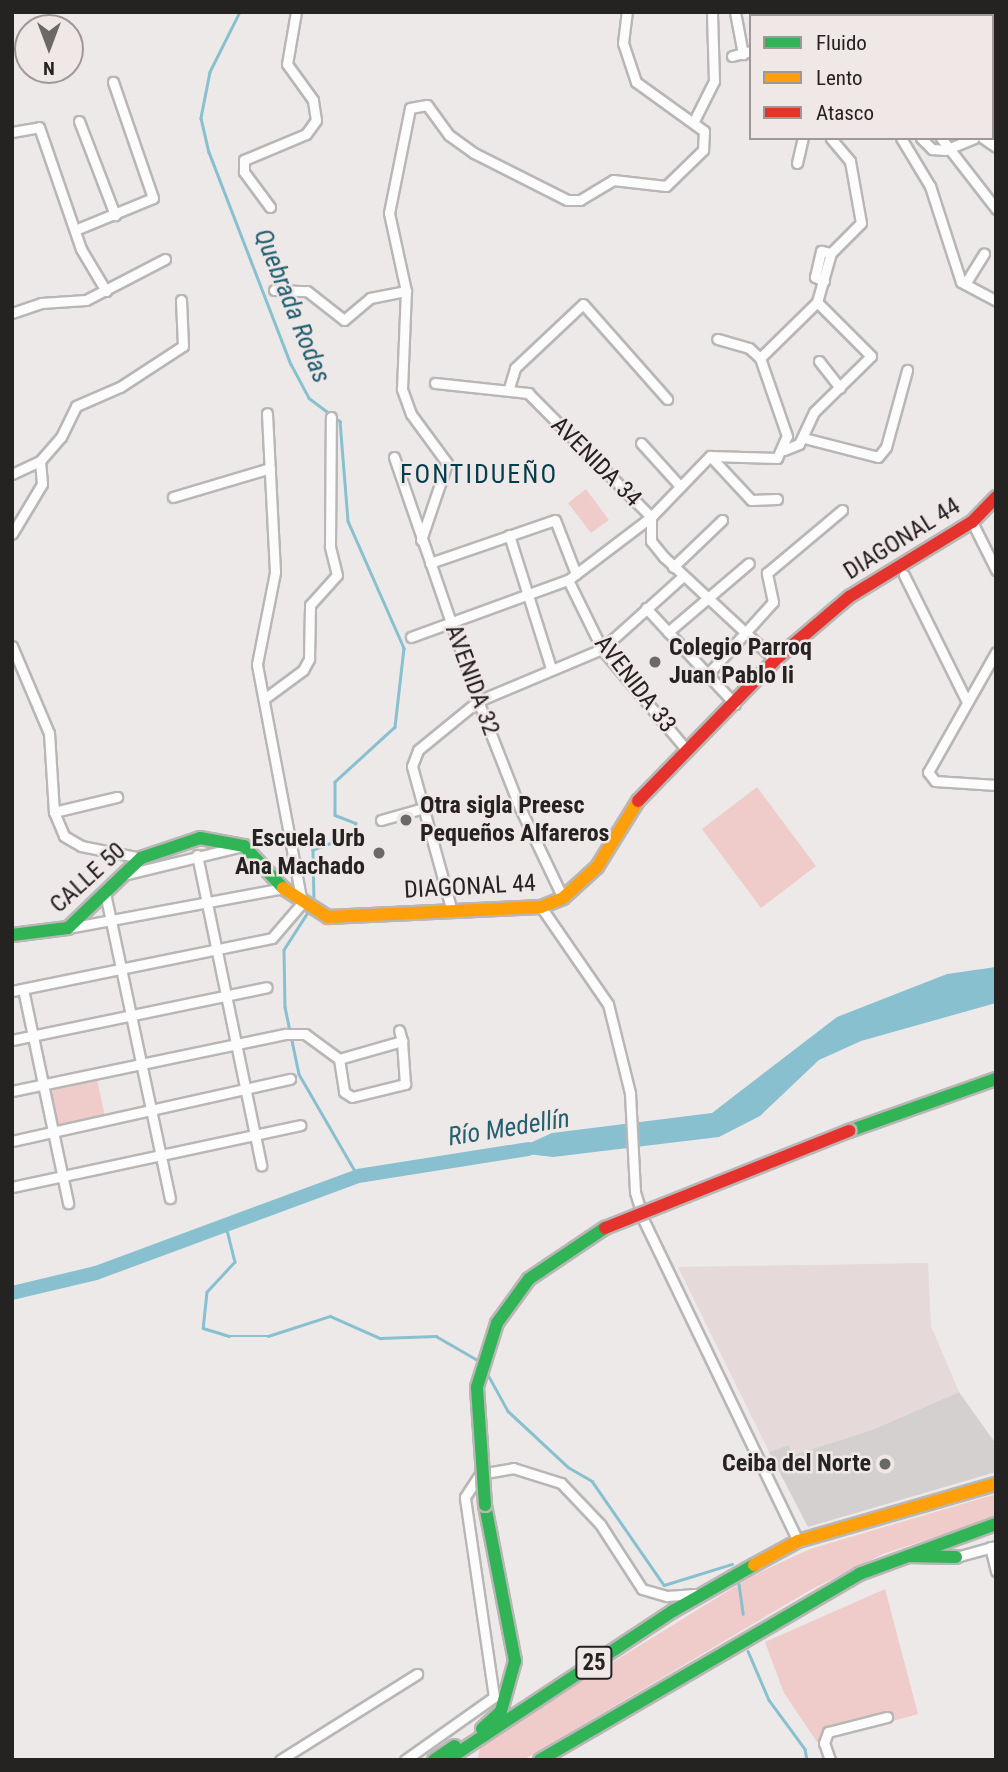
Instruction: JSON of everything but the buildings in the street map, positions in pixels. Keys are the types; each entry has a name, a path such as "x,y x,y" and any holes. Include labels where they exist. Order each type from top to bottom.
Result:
{"main road":[{"name":"DIAGONAL 44","path":"305,906 328,917 451,908 541,907 563,898 597,867 638,802 687,749 735,705 775,660 849,597 972,522 996,498"},
{"name":"CALLE 50","path":"12,935 68,928 141,858 200,838 244,846"},
{"path":"244,846 283,888 305,906"},
{"path":"966,1089 996,1069"},
{"path":"434,1760 493,1720 512,1680 515,1661 485,1504 477,1387 497,1324 529,1279 603,1229 849,1131 996,1079"},
{"name":"25","path":"447,1760 714,1589 798,1541 996,1484"},
{"name":"25","path":"540,1760 760,1628 899,1556 996,1524"},
{"path":"899,1556 956,1557"}],"street":[{"path":"271,207 244,172 244,160 306,134 316,120 313,100 287,64 296,12"},
{"path":"422,540 447,463 405,403 406,291 389,213 405,122 414,103 427,105 449,135 474,153 518,179 575,201 613,180 666,186 703,150 704,131 694,121 655,101 636,82 623,43 626,12"},
{"path":"694,121 714,81 712,12"},
{"path":"732,56 747,52 735,12"},
{"path":"75,230 153,198 113,82"},
{"path":"79,121 115,215"},
{"path":"12,132 39,127 75,230 106,291"},
{"path":"797,163 803,140"},
{"path":"760,358 817,302 831,253 861,223 850,161 833,140"},
{"path":"902,140 923,169 949,257 965,284 996,301"},
{"path":"923,140 932,149 945,150 969,140"},
{"path":"942,140 945,150 996,209"},
{"path":"965,284 984,254"},
{"path":"12,313 41,303 74,303 106,291 164,259"},
{"path":"274,290 307,292 344,320 370,298 406,291"},
{"path":"12,474 40,461 61,438 76,406 120,387 183,346 181,300"},
{"path":"411,637 568,580 651,517 710,456 766,460 804,438 814,412 870,359 817,302"},
{"path":"509,388 515,368 583,304 667,400"},
{"path":"717,338 749,348 760,358 787,436 783,450"},
{"path":"819,362 840,388"},
{"path":"804,438 878,457 886,447 907,370"},
{"name":"AVENIDA 34","path":"435,383 509,388 528,393 651,517 651,541 673,567 775,660"},
{"path":"12,991 272,938 305,906 257,664 275,572 267,413"},
{"path":"264,699 303,670 309,659 310,605 337,575 330,546 331,417"},
{"path":"641,443 680,486"},
{"path":"710,456 751,499 777,499"},
{"name":"AVENIDA 32","path":"394,457 478,701 563,898"},
{"path":"12,534 42,484 40,461"},
{"path":"173,497 270,468"},
{"path":"707,675 773,602 768,573 842,510"},
{"path":"673,567 722,520"},
{"path":"430,563 556,521 576,574"},
{"path":"972,522 996,570"},
{"path":"509,535 551,668"},
{"path":"668,632 749,563"},
{"path":"904,575 927,615 965,700"},
{"path":"451,908 412,766 421,747 478,701 551,668 602,649 683,576"},
{"name":"AVENIDA 33","path":"568,580 602,649 687,749"},
{"path":"646,608 735,705"},
{"path":"12,646 49,733 54,812 72,844 141,858"},
{"path":"996,652 965,700 928,772 935,781 996,785"},
{"path":"54,812 117,797"},
{"path":"381,820 424,808"},
{"path":"127,874 197,855 244,846"},
{"path":"197,855 261,1165"},
{"path":"68,928 283,888"},
{"path":"105,893 114,920 135,1015 170,1198"},
{"path":"541,907 608,1004 630,1093 632,1156 644,1221 798,1541"},
{"path":"12,1040 267,988"},
{"path":"23,989 41,1085 68,1203"},
{"path":"12,1091 291,1034 305,1034 339,1059 344,1092 352,1097 405,1084 402,1041 398,1030"},
{"path":"339,1059 402,1041"},
{"path":"12,1141 290,1079"},
{"path":"12,1188 300,1125"},
{"path":"405,1760 494,1697 465,1497 480,1475 513,1468 561,1483 593,1514 642,1589 667,1596 714,1589"},
{"path":"956,1557 993,1547 996,1571"},
{"path":"280,1760 417,1674"},
{"path":"830,1760 824,1743 828,1732 887,1717"}],"shaded area":[{"path":"586,489 609,520 591,533 568,503"},
{"path":"757,787 816,866 761,908 702,829"},
{"path":"97,1079 105,1117 55,1129 47,1089"},
{"path":"928,1263 931,1326 959,1392 872,1430 793,1455 789,1445 769,1452 678,1267"},
{"path":"996,1494 996,1517 883,1554 812,1589 523,1760 477,1760 481,1744 752,1576 810,1549"},
{"path":"885,1589 918,1714 817,1742 784,1693 765,1642"}],"water":[{"path":"996,967 996,1003 861,1041 819,1060 760,1116 719,1137 553,1157 510,1152 552,1133 712,1113 837,1017 947,974"}],"waterway":[{"name":"Quebrada Rodas","path":"240,12 210,72 201,118 209,152 291,364 309,398 340,421 348,521 404,648 395,727 335,782 335,815 356,823 353,835 313,850 314,902"},
{"name":"Quebrada Rodas","path":"309,911 284,950 285,1007 299,1074 358,1176"},
{"name":"Río Medellín","path":"12,1293 96,1273 358,1176 528,1149"},
{"path":"226,1226 235,1262 207,1292 203,1328 229,1336 268,1336 330,1316 380,1338 436,1336 481,1362"},
{"path":"486,1371 508,1411 568,1467 592,1481 664,1585 732,1564"},
{"path":"739,1584 743,1614"},
{"path":"748,1651 769,1700 805,1749 807,1760"}],"traffic: fast":[{"path":"12,935 68,928 141,858 200,838 244,846 283,888"},
{"path":"849,1131 996,1079"},
{"path":"485,1505 477,1387 497,1323 529,1279 605,1228"},
{"path":"482,1729 501,1711 515,1661 485,1505"},
{"path":"540,1760 859,1574 996,1524"},
{"path":"908,1556 956,1557"},
{"path":"447,1760 673,1611 754,1565"},
{"path":"434,1760 455,1746"}],"traffic: slow":[{"path":"283,888 328,917 541,907 563,898 597,867 638,801"},
{"path":"754,1565 798,1541 996,1484"}],"traffic: jam":[{"path":"638,801 775,660 849,597 972,522 996,497"},
{"path":"605,1228 849,1131"}],"place":[{"name":"Colegio Parroq Juan Pablo Ii","path":"655,662"},
{"name":"Otra sigla Preesc Pequeños Alfareros","path":"406,820"},
{"name":"Escuela Urb Ana Machado","path":"379,853"},
{"name":"Ceiba del Norte","path":"885,1464"}],"district":[{"name":"FONTIDUEÑO","path":"479,475"}]}
